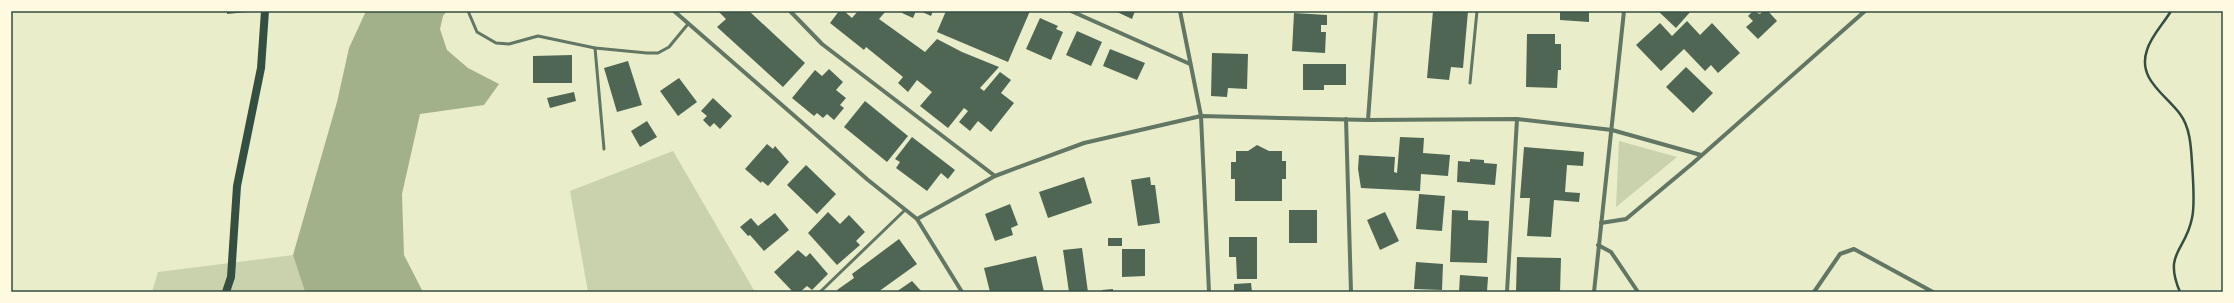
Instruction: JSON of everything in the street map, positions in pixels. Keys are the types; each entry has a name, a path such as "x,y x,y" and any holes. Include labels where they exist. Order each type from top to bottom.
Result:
{"main road":[{"path":"226,292 231,277 234,250 237,186 261,68 265,11"}],"street":[{"path":"674,11 917,219 962,292"},
{"path":"790,11 822,44 995,176"},
{"path":"1071,11 1190,64"},
{"path":"1180,11 1201,116 1209,292"},
{"path":"1368,120 1376,11"},
{"path":"1594,292 1624,11"},
{"path":"1601,223 1626,219 1865,11"},
{"path":"917,219 995,176 1084,142 1201,116 1346,118 1368,120 1517,119 1612,130 1701,155"},
{"path":"1346,118 1351,292"},
{"path":"1507,292 1517,119"},
{"path":"1598,244 1611,252 1638,292"},
{"path":"1814,292 1840,254 1854,250 1933,292"}],"lane":[{"path":"468,11 478,32 496,43 508,44 538,36 595,48 658,53 669,47 688,24"},
{"path":"1470,83 1477,11"},
{"path":"595,48 604,149"},
{"path":"820,292 905,210"}],"path":[{"path":"2171,11 2147,49 2145,61 2147,73 2154,87 2180,114 2189,132 2192,164 2193,216 2189,230 2176,252 2173,276 2180,292"}],"shaded area":[{"path":"366,11 447,11 443,16 440,29 447,50 468,68 499,84 484,105 420,114 402,194 404,255 423,292 305,292 293,255 337,102 349,48"},
{"path":"1619,141 1677,157 1616,207"},
{"path":"673,151 755,292 588,292 570,191"},
{"path":"293,255 305,292 152,292 158,272"}],"building":[{"path":"227,11 247,11 247,12 227,14"},
{"path":"718,11 749,11 805,63 783,87 717,27 726,19"},
{"path":"839,11 844,11 852,18 858,11 886,11 879,19 925,52 937,39 962,52 999,67 980,88 984,91 1000,72 1011,80 1001,93 1014,103 991,132 978,121 970,131 959,122 968,111 964,108 948,128 920,106 932,92 917,80 908,92 898,83 903,77 866,47 864,50 830,23"},
{"path":"903,11 916,11 913,18 902,13"},
{"path":"920,11 933,11 931,16"},
{"path":"946,11 1030,11 1008,62 937,32"},
{"path":"1115,11 1135,11 1132,19"},
{"path":"1433,11 1468,11 1463,68 1451,67 1449,80 1427,78"},
{"path":"1560,11 1589,11 1589,22 1560,20"},
{"path":"1658,11 1691,11 1676,28"},
{"path":"1753,11 1760,14 1763,11 1768,11 1777,21 1758,39 1746,27 1753,21 1748,16"},
{"path":"1294,13 1327,15 1327,25 1321,25 1321,32 1326,32 1325,53 1292,51"},
{"path":"1040,18 1058,26 1056,29 1063,32 1051,60 1026,49"},
{"path":"1687,21 1700,35 1712,23 1740,53 1718,73 1711,65 1705,71 1684,49 1661,71 1636,45 1660,23 1672,36"},
{"path":"1077,31 1102,42 1091,66 1066,55"},
{"path":"1527,34 1555,34 1555,44 1561,44 1561,70 1558,70 1557,88 1526,87"},
{"path":"1110,49 1145,63 1137,80 1103,66"},
{"path":"1212,53 1248,54 1247,89 1228,88 1227,97 1211,96"},
{"path":"572,55 572,83 533,83 533,56"},
{"path":"628,61 642,105 617,112 604,68"},
{"path":"1303,64 1346,64 1346,85 1324,85 1324,90 1303,90"},
{"path":"1686,67 1713,93 1693,113 1666,87"},
{"path":"829,69 843,82 836,90 846,98 840,105 844,108 834,120 827,114 823,118 817,113 814,116 792,98 815,70 822,76"},
{"path":"679,78 697,102 678,116 660,91"},
{"path":"574,92 576,101 550,108 547,98"},
{"path":"713,98 732,116 720,129 714,123 710,127 703,120 707,116 701,111"},
{"path":"865,101 908,136 887,162 844,127"},
{"path":"647,121 657,137 640,147 631,131"},
{"path":"912,137 955,170 948,179 941,173 927,191 896,168 900,162 895,159"},
{"path":"1400,137 1424,138 1423,153 1450,155 1448,176 1421,174 1420,191 1361,188 1358,169 1359,155 1395,157 1394,172 1397,173"},
{"path":"767,144 773,149 775,146 789,162 768,186 762,181 761,183 745,169"},
{"path":"1257,145 1269,151 1282,151 1282,161 1286,161 1286,179 1282,179 1282,201 1235,201 1235,179 1231,179 1231,162 1236,162 1236,151 1248,151"},
{"path":"1524,147 1584,152 1583,166 1567,165 1565,192 1580,193 1579,202 1554,200 1551,237 1527,236 1530,198 1520,198"},
{"path":"1470,159 1484,160 1484,163 1497,164 1495,185 1457,182 1458,161 1470,162"},
{"path":"806,165 836,194 817,214 787,185"},
{"path":"1084,177 1092,203 1048,218 1039,192"},
{"path":"1150,177 1151,185 1155,185 1160,223 1138,226 1131,180"},
{"path":"1419,194 1445,196 1442,231 1416,229"},
{"path":"1010,204 1018,225 1011,228 1013,235 995,241 985,214"},
{"path":"1289,210 1317,210 1317,243 1289,243"},
{"path":"1452,210 1468,211 1468,220 1489,221 1487,263 1450,262"},
{"path":"828,212 840,224 849,215 865,232 856,241 860,245 837,265 808,233"},
{"path":"1385,212 1399,241 1380,250 1367,220"},
{"path":"775,213 789,230 764,251 750,235 748,236 740,227 751,218 758,226"},
{"path":"1229,237 1257,237 1257,279 1237,279 1236,257 1229,257"},
{"path":"1108,238 1122,238 1122,246 1108,246"},
{"path":"899,239 917,264 878,292 839,292 837,290 854,278 852,274"},
{"path":"1082,248 1088,292 1069,292 1063,250"},
{"path":"1122,249 1145,249 1145,276 1122,277"},
{"path":"798,250 806,257 810,253 828,274 812,290 807,286 800,292 793,292 774,272"},
{"path":"1036,256 1044,292 990,292 984,268"},
{"path":"1517,257 1561,258 1560,292 1516,292"},
{"path":"1416,262 1443,264 1442,290 1414,289"},
{"path":"1460,275 1488,277 1487,292 1459,292"},
{"path":"912,281 922,292 896,292"},
{"path":"1251,283 1252,292 1234,292 1234,284"},
{"path":"1113,289 1113,292 1102,292 1102,290"}]}
